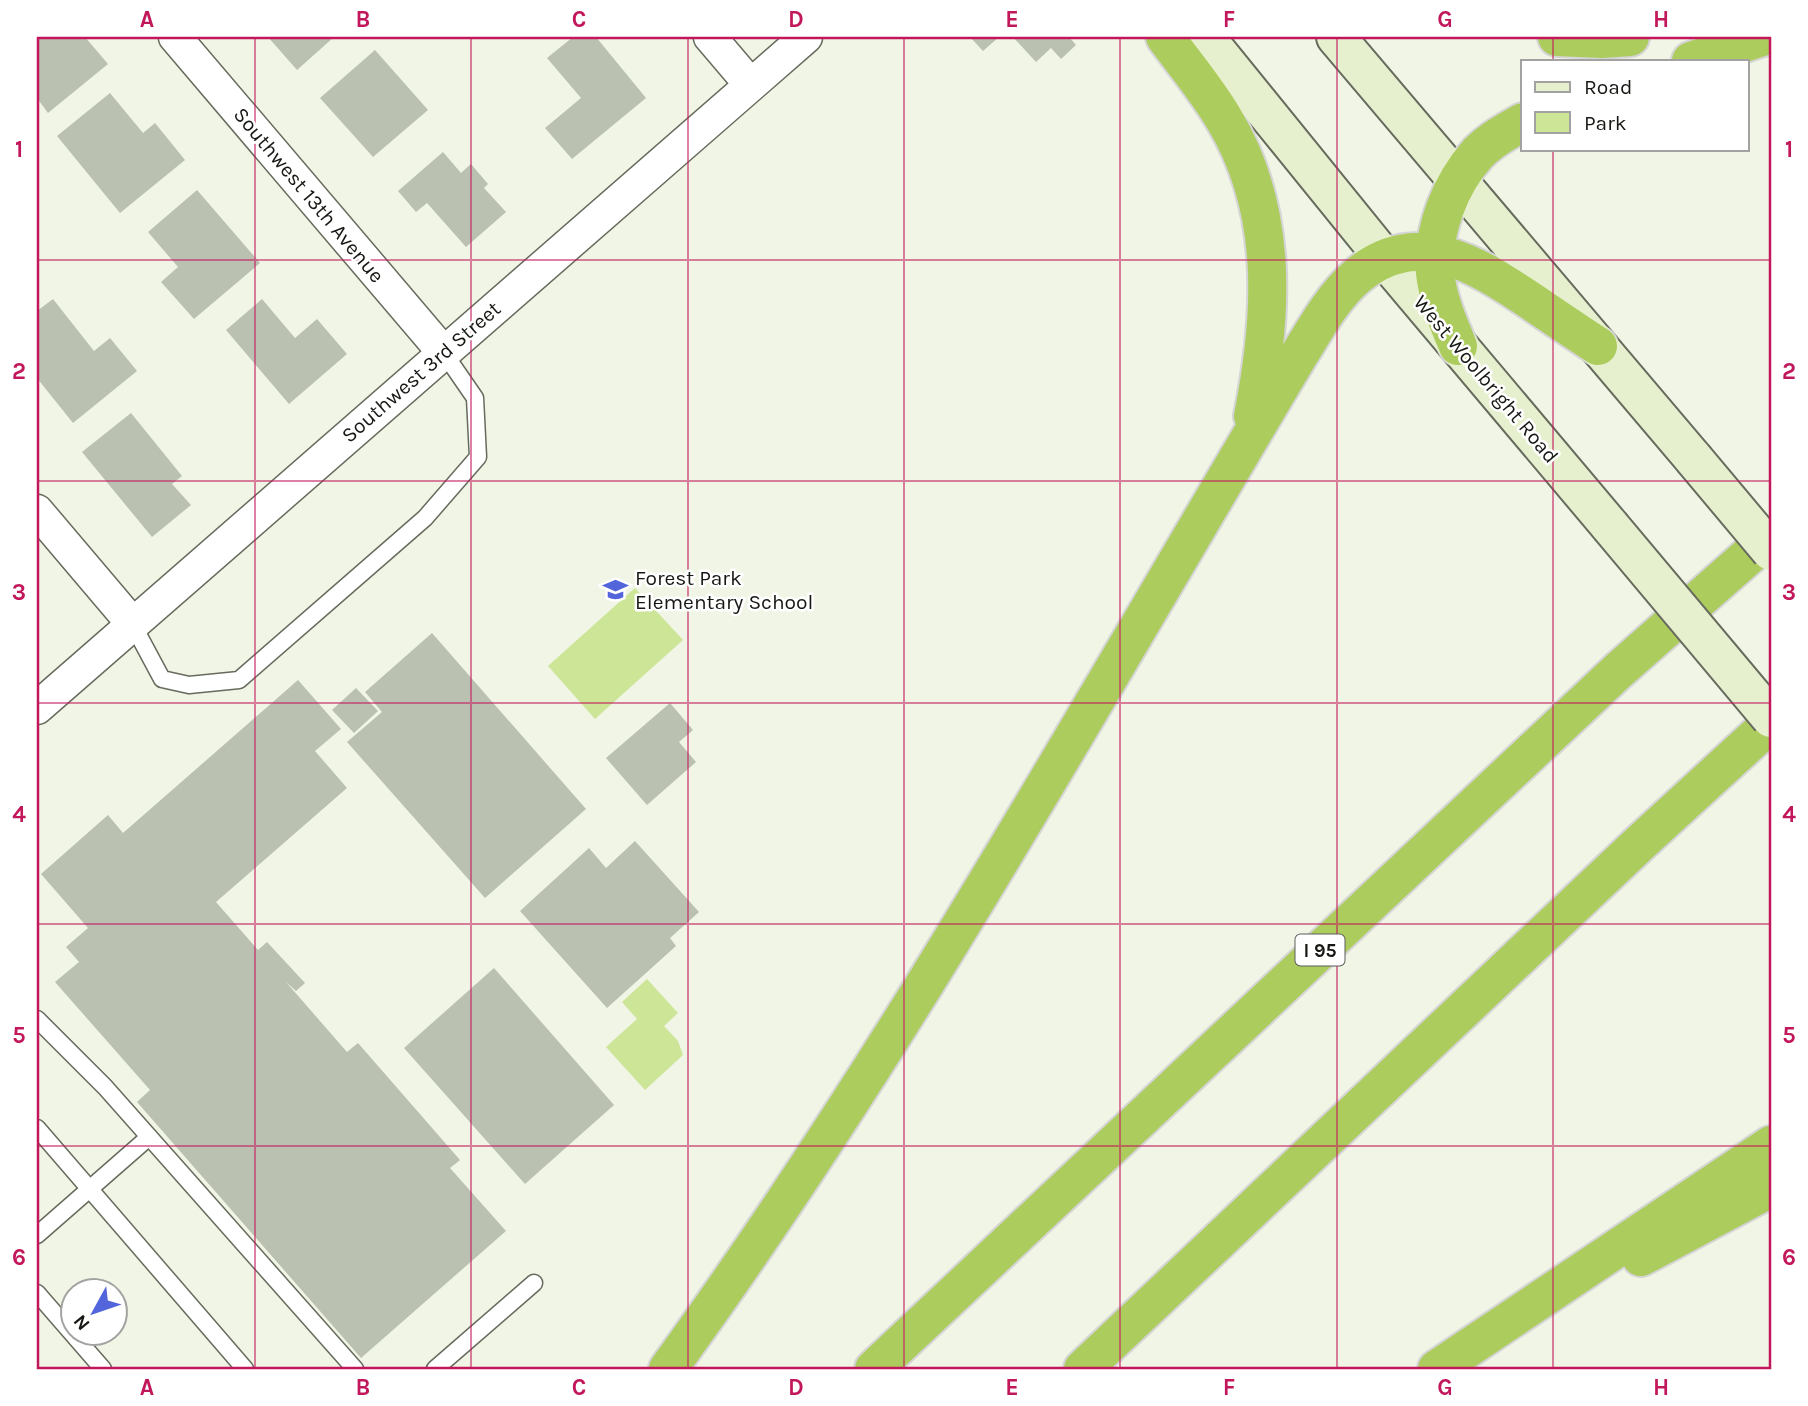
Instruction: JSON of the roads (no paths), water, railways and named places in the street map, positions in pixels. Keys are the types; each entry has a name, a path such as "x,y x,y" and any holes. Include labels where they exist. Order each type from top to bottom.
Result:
{"highway":[{"path":"1164,37 1226,121 1247,168 1263,223 1269,288 1267,317 1261,376 1248,440"},
{"path":"1557,37 1630,37"},
{"path":"1694,60 1762,37"},
{"path":"1458,346 1435,275 1435,254 1441,221 1459,181 1477,154 1521,123"},
{"path":"668,1369 727,1287 866,1079 987,881 1248,440 1329,308 1355,278 1385,259 1403,254 1435,254 1470,263 1598,346"},
{"name":"I 95","path":"874,1369 1618,671 1771,536"},
{"path":"1083,1369 1771,720"},
{"path":"1437,1369 1771,1145"},
{"path":"1498,1328 1691,1232 1771,1188"}],"main road":[{"name":"West Woolbright Road","path":"1205,37 1385,259 1771,720"},
{"path":"1336,37 1771,551"}],"street":[{"name":"Southwest 13th Avenue","path":"175,37 444,353"},
{"path":"710,37 750,84"},
{"name":"Southwest 3rd Street","path":"37,708 806,37"},
{"path":"37,511 132,623"}],"lane":[{"path":"132,623 162,679 189,685 239,680 260,662 425,518 478,457 475,398 444,353"},
{"path":"37,1019 106,1087 355,1369"},
{"path":"37,1128 245,1369"},
{"path":"37,1236 149,1137"},
{"path":"435,1369 534,1283"},
{"path":"37,1293 103,1369"}],"place":[{"name":"Forest Park Elementary School","path":"615,590"}]}
